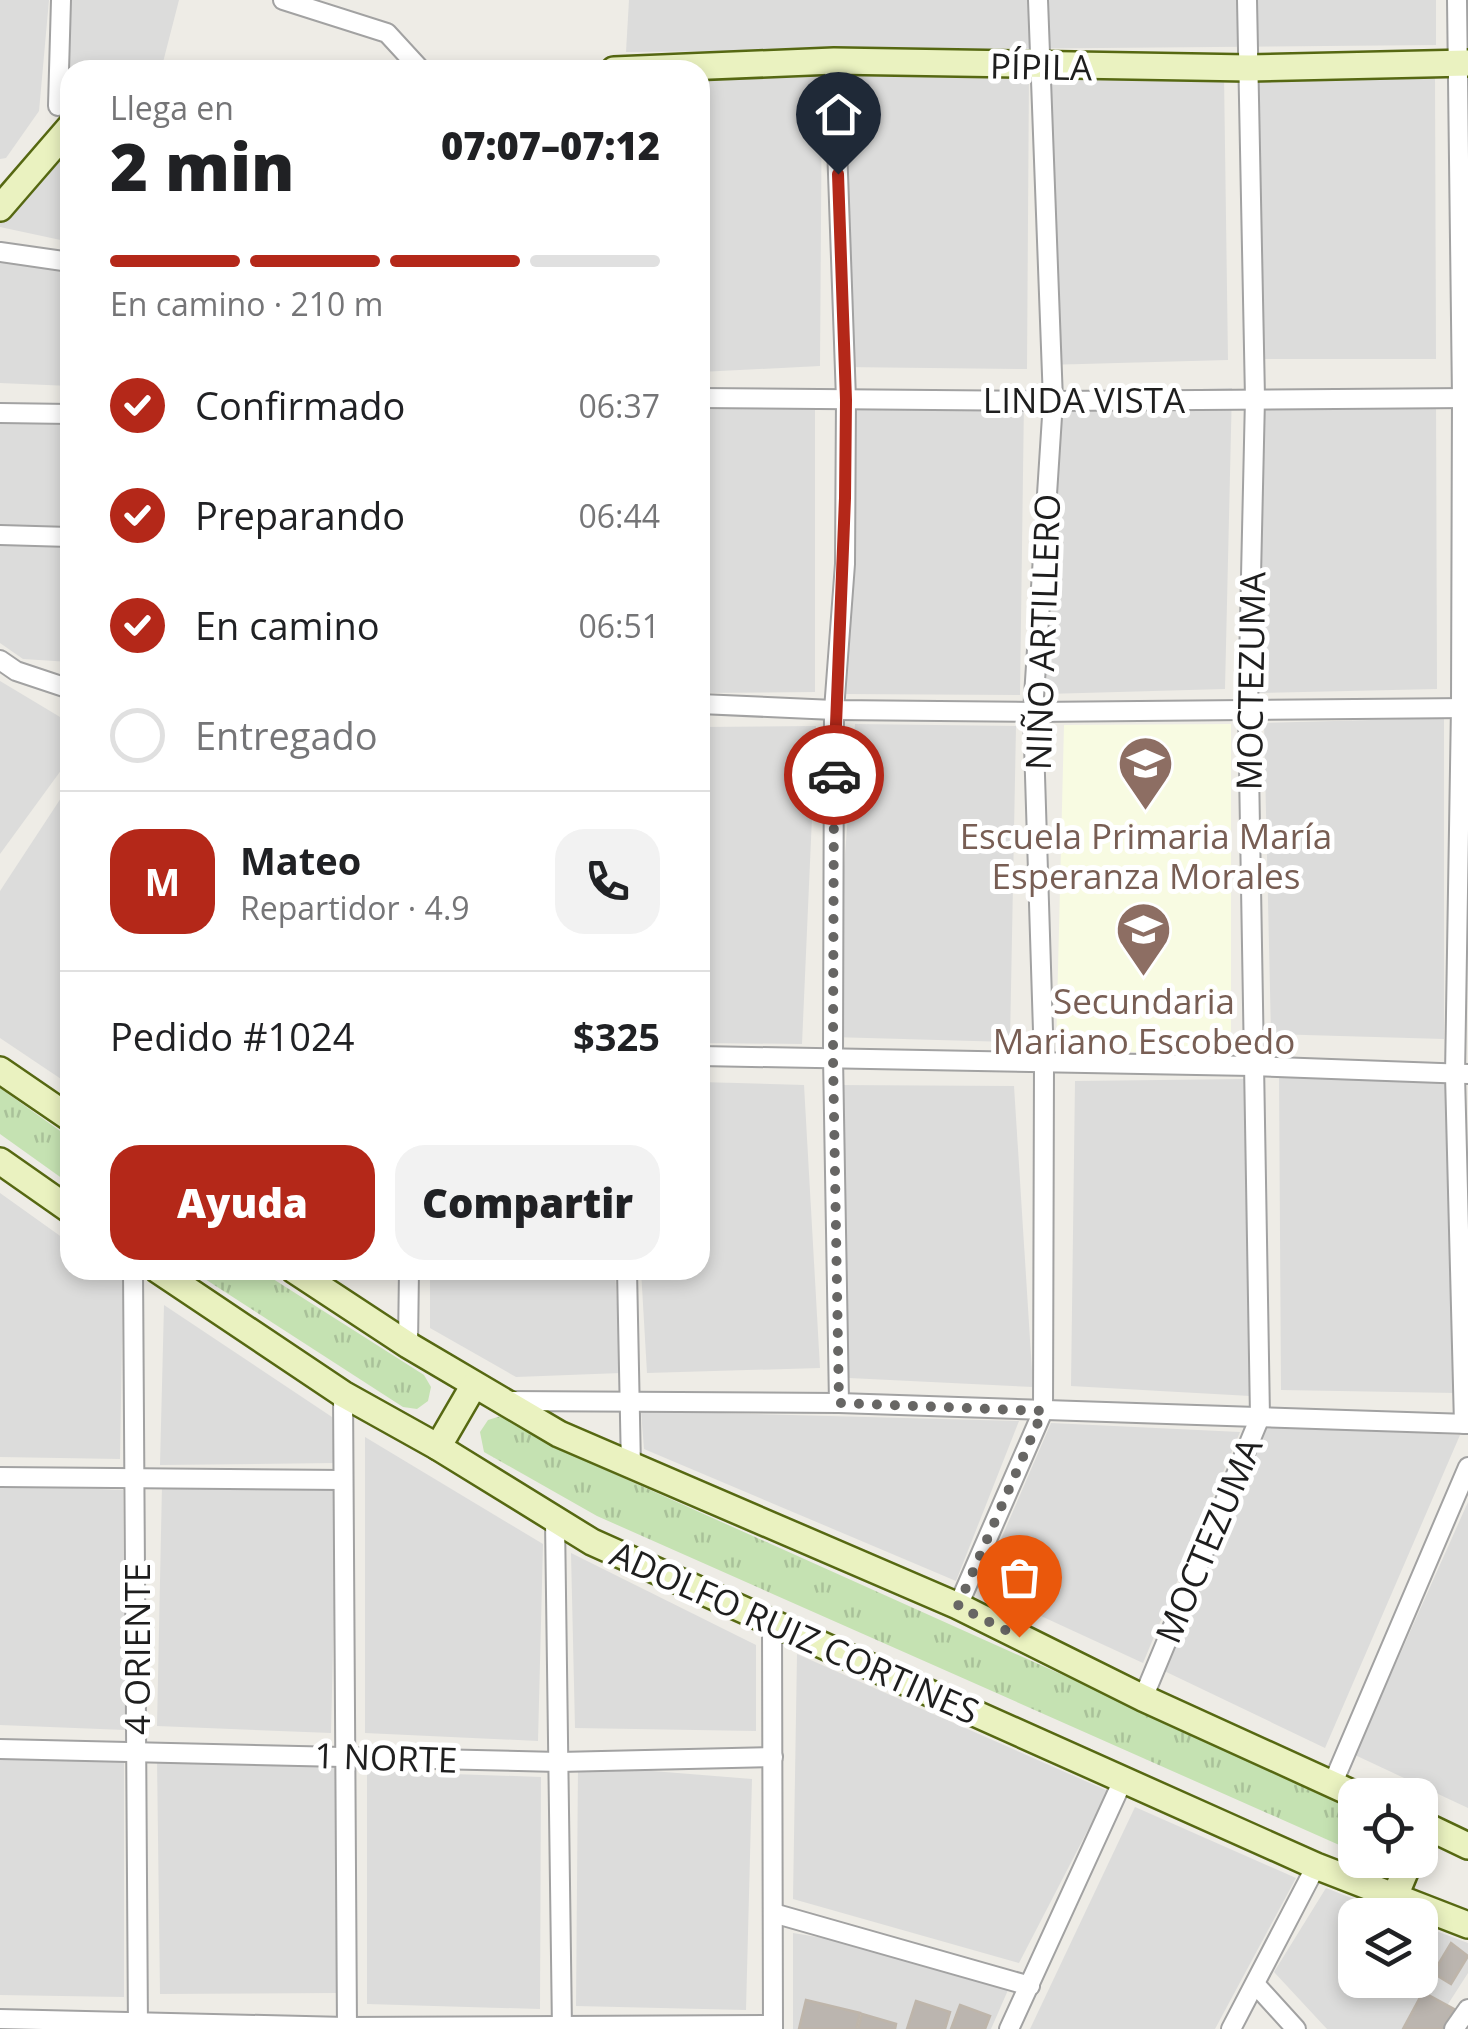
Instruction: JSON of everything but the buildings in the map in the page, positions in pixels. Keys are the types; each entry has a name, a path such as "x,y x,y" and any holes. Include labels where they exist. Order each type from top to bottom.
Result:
{"main road":[{"name":"PÍPILA","path":"710,66 834,61 1249,68 1463,63"},
{"path":"0,208 60,123"},
{"path":"0,1070 60,1111"},
{"path":"0,1161 60,1203"},
{"name":"ADOLFO RUIZ CORTINES","path":"173,1280 343,1394 592,1542 1316,1866 1468,1925"},
{"path":"309,1280 408,1346 559,1434 958,1606 1143,1698 1338,1787"},
{"path":"438,1447 474,1386"},
{"path":"1438,1834 1468,1846"},
{"path":"1395,1896 1402,1878"}],"street":[{"path":"62,0 63,60"},
{"path":"283,0 386,33 412,60"},
{"name":"NIÑO ARTILLERO","path":"958,1606 1043,1411 1044,1063 1033,712 1052,401 1038,0"},
{"name":"MOCTEZUMA","path":"1143,1698 1260,1417 1248,710 1255,398 1247,0"},
{"path":"500,1401 839,1403 1466,1424 1461,1074 1465,707 1463,63 1456,0"},
{"path":"834,61 846,400 844,564 834,710 833,1057 839,1403"},
{"path":"0,252 60,261"},
{"name":"LINDA VISTA","path":"710,398 1465,398"},
{"path":"0,413 60,414"},
{"path":"0,535 60,537"},
{"path":"0,660 60,685"},
{"path":"710,704 1033,712 1465,707"},
{"path":"710,1056 1252,1066 1461,1074"},
{"name":"4 ORIENTE","path":"134,1280 138,2026"},
{"path":"408,1346 409,1280"},
{"path":"627,1280 631,1467"},
{"path":"343,1394 346,2028"},
{"path":"1349,1778 1468,1468"},
{"path":"0,1478 343,1480"},
{"path":"556,1522 562,2028"},
{"path":"0,2019 138,2026 773,2027 772,1624"},
{"name":"1 NORTE","path":"0,1748 558,1762 772,1757"},
{"path":"1009,2029 1124,1778"},
{"path":"1230,2029 1316,1866"},
{"path":"773,1913 1030,1986"},
{"path":"1256,1986 1296,2029"},
{"path":"1454,2029 1468,2009"}],"shaded area":[{"path":"0,0 49,0 39,111 6,158 0,159"},
{"path":"63,0 179,0 164,60 64,60"},
{"path":"629,0 1436,0 1436,45 626,52"},
{"path":"710,70 822,75 820,366 710,372"},
{"path":"1029,72 1027,369 842,367 847,75"},
{"path":"1435,73 1436,359 1255,359 1257,77"},
{"path":"1052,75 1224,75 1228,360 1045,365"},
{"path":"60,149 60,240 0,227 0,219"},
{"path":"0,246 60,257 60,386 0,383"},
{"path":"1232,388 1225,689 1046,694 1046,394"},
{"path":"1436,391 1437,689 1258,693 1259,392"},
{"path":"815,398 815,692 710,693 710,400"},
{"path":"1024,400 1020,695 842,694 850,401"},
{"path":"0,405 60,408 60,527 0,526"},
{"path":"0,543 60,545 60,661 23,659 0,643"},
{"path":"0,681 60,717 60,772 0,854"},
{"path":"1444,718 1444,1039 1271,1034 1264,723"},
{"path":"855,724 1016,726 1010,1042 831,1037"},
{"path":"1231,724 1231,1053 1056,1051 1064,725"},
{"path":"816,726 802,1044 710,1043 710,727"},
{"path":"60,800 60,1078 0,1038 0,891"},
{"path":"1279,1076 1446,1076 1456,1393 1281,1390"},
{"path":"1245,1079 1250,1396 1071,1386 1075,1081"},
{"path":"710,1082 804,1085 820,1368 647,1373 642,1280 710,1280"},
{"path":"834,1085 1014,1086 1033,1387 849,1378"},
{"path":"0,1193 60,1236 60,1280 123,1280 120,1459 0,1457"},
{"path":"430,1280 616,1280 621,1373 516,1377 430,1328"},
{"path":"164,1305 332,1417 335,1463 160,1465"},
{"path":"641,1411 1019,1421 956,1581 644,1449"},
{"path":"1051,1423 1240,1432 1143,1663 980,1588"},
{"path":"1263,1426 1460,1435 1325,1748 1158,1668"},
{"path":"365,1437 543,1544 538,1741 365,1733"},
{"path":"337,1480 331,1733 157,1726 162,1485"},
{"path":"0,1485 123,1490 125,1730 0,1725"},
{"path":"1468,1502 1468,1808 1438,1794 1438,1778 1404,1778 1355,1755"},
{"path":"571,1553 756,1645 756,1731 575,1728"},
{"path":"797,1654 1108,1791 1019,1963 793,1899"},
{"path":"0,1758 124,1758 124,1997 0,1995"},
{"path":"157,1759 338,1763 336,1993 160,1994"},
{"path":"578,1765 752,1779 746,2010 576,2006"},
{"path":"367,1771 541,1777 540,2009 367,2004"},
{"path":"1135,1807 1296,1878 1215,2029 1030,2029"},
{"path":"1326,1888 1352,1898 1338,1898 1338,1998 1438,1998 1438,1932 1468,1943 1468,1973 1432,2029 1327,2029 1274,1972"},
{"path":"793,1933 866,1945 1008,1990 991,2029 793,2029"}],"green space":[{"path":"0,1088 60,1131 60,1177 0,1134"},
{"path":"206,1280 275,1280 424,1375 431,1387 428,1401 417,1409 403,1407"},
{"path":"501,1416 590,1463 1338,1798 1338,1844 597,1516 484,1452 480,1432 488,1420"}],"way so far":[{"path":"834,775 833,1057 839,1403 1043,1411 958,1606 1019,1637"}],"place":[{"name":"Escuela Primaria María Esperanza Morales","path":"1146,813"},
{"name":"Secundaria Mariano Escobedo","path":"1144,978"}],"route":[{"path":"834,775 834,710 844,564 846,400 838,174"}]}
